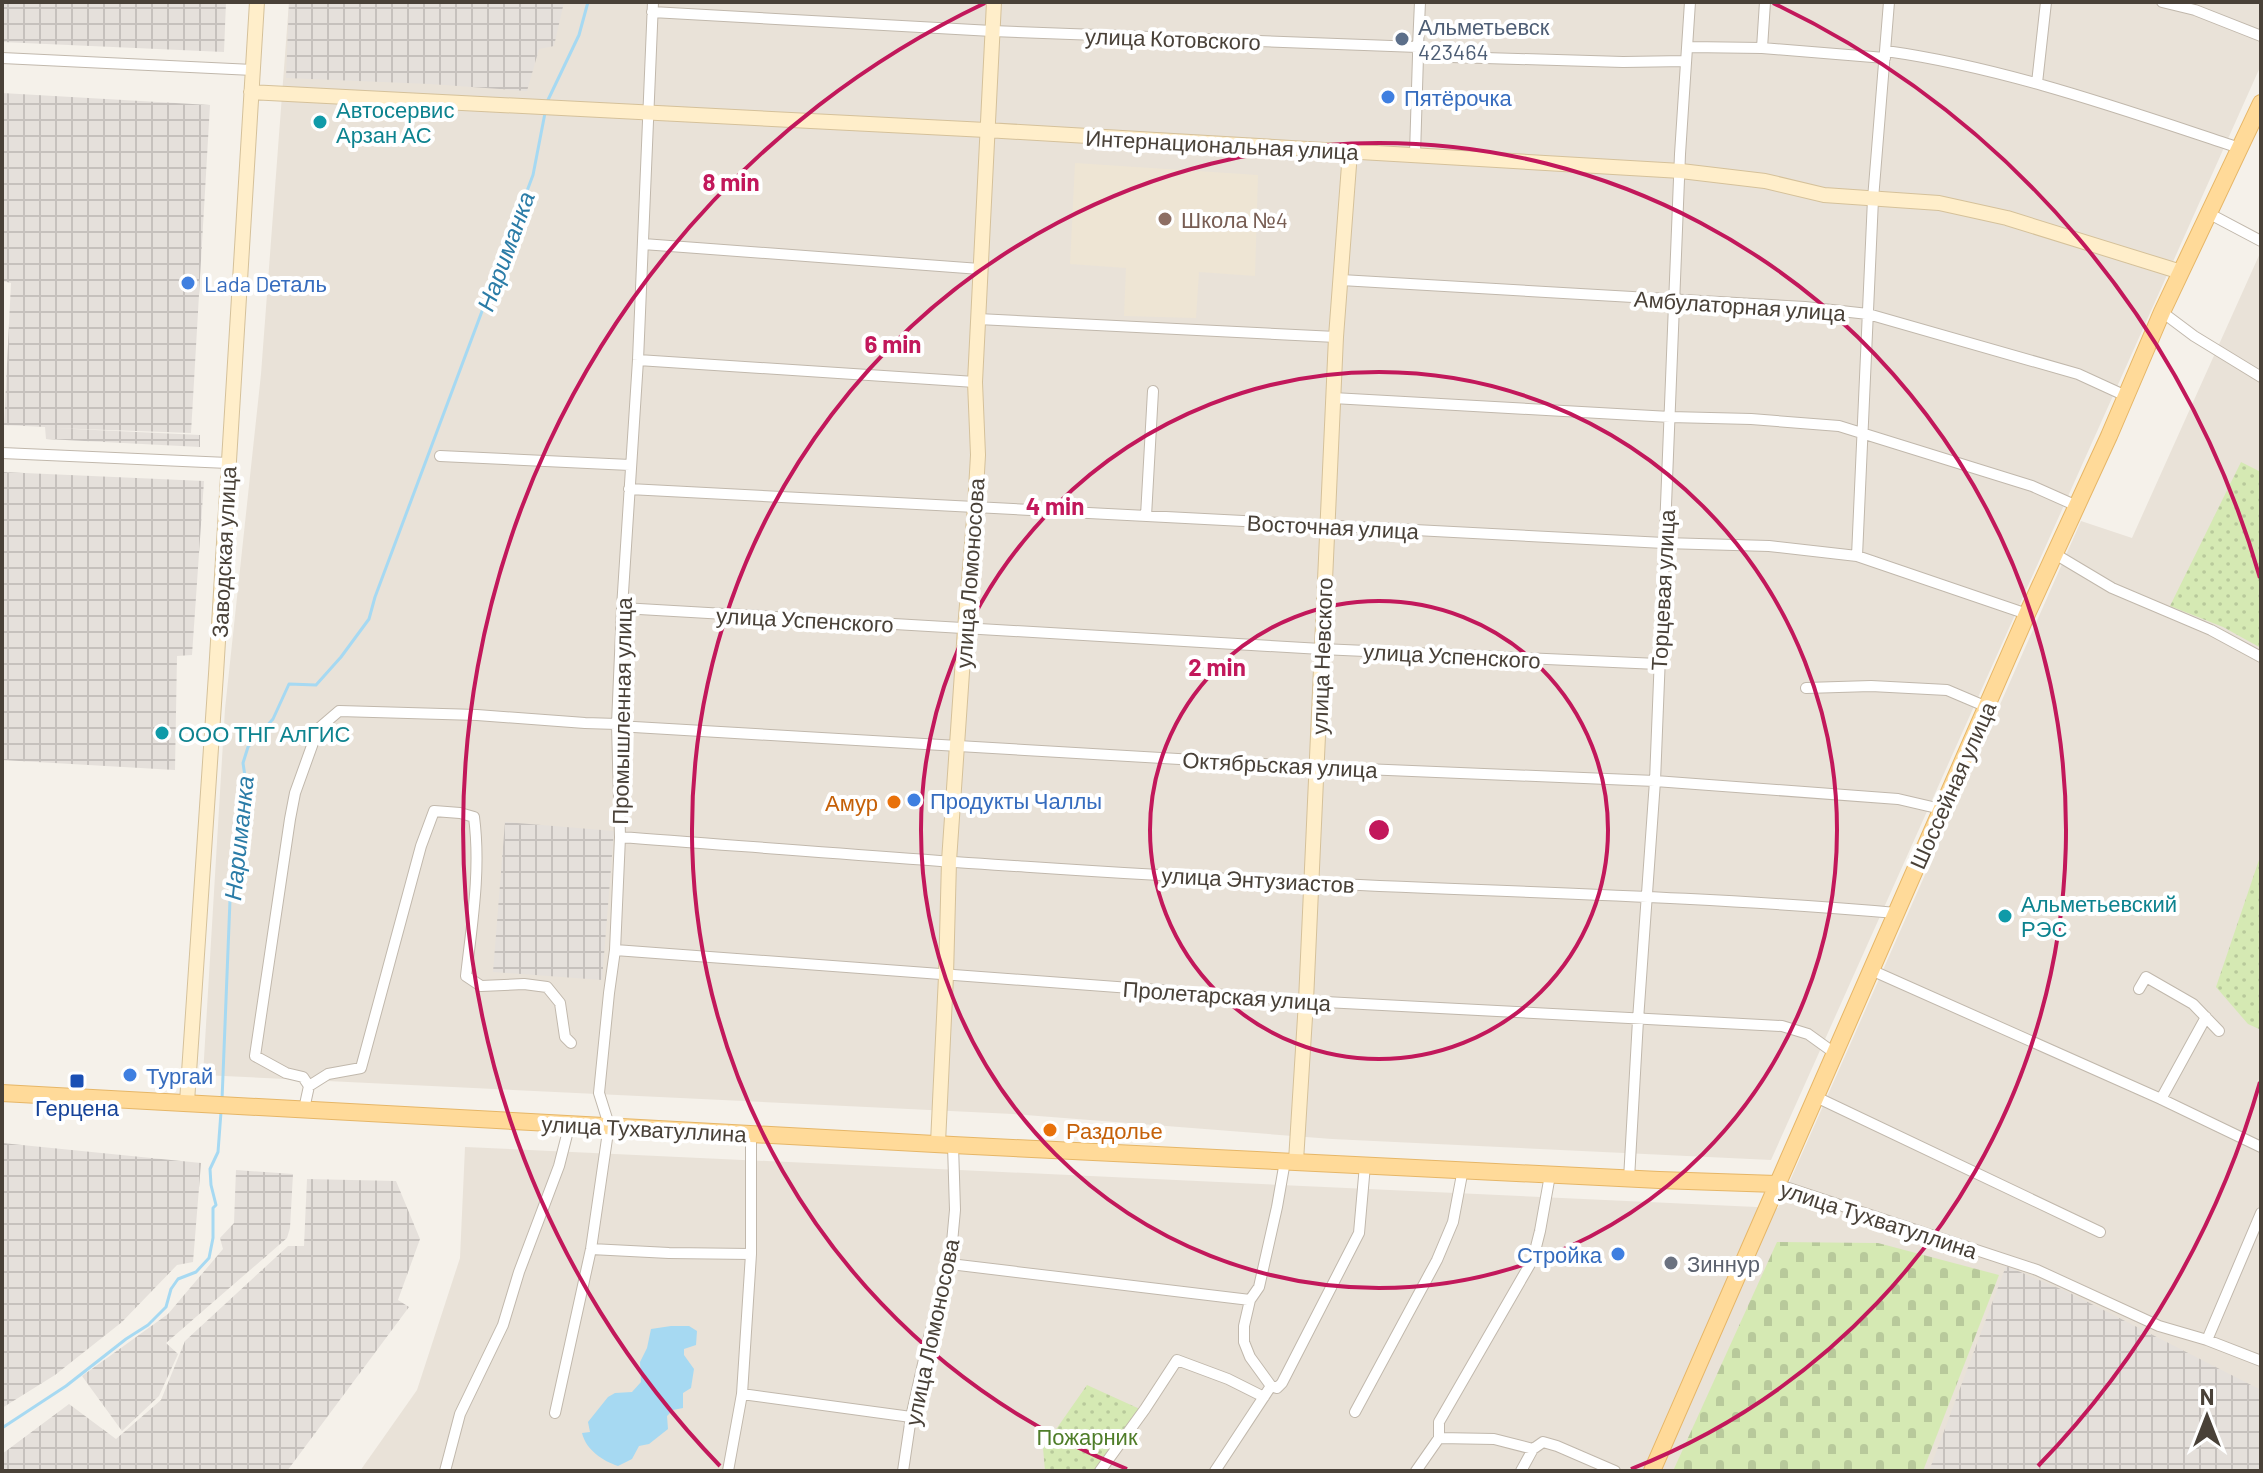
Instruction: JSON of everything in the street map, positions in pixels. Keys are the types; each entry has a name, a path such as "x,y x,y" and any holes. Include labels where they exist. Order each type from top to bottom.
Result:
{"main road":[{"name":"Шоссейная улица","path":"1652,1471 2027,614 2162,312 2260,108"},
{"name":"улица Тухватуллина","path":"2,1093 945,1144 1776,1184"}],"street":[{"name":"Заводская улица","path":"193,1103 257,2"},
{"name":"улица Ломоносова","path":"903,1471 911,1417 929,1337 950,1264 955,1210 945,1144 949,861 978,455 975,382 994,2"},
{"path":"1415,154 1420,2"},
{"name":"Торцевая улица","path":"1629,1179 1655,781 1690,2"},
{"path":"1762,48 1765,2"},
{"path":"1857,556 1873,199 1889,2"},
{"path":"2037,83 2046,2"},
{"path":"2162,2 2195,10 2261,36"},
{"name":"улица Котовского","path":"652,7 992,31 1623,62 1686,61"},
{"name":"Промышленная улица","path":"555,1413 591,1249 609,1125 599,1093 615,950 620,837 617,725 638,360 652,7"},
{"path":"1689,47 1924,57 2037,83 2240,148"},
{"path":"2,58 253,70"},
{"name":"Интернациональная улица","path":"251,92 649,111 1681,171 1765,181 1824,195 1939,203 2007,218 2181,272"},
{"name":"улица Невского","path":"1290,1161 1306,1001 1326,526 1350,152"},
{"path":"2208,213 2261,241"},
{"path":"643,244 980,269"},
{"name":"Амбулаторная улица","path":"1341,280 1805,307 1868,314 2078,374 2126,396"},
{"path":"2162,312 2194,336 2261,377"},
{"path":"978,319 1336,337"},
{"path":"638,360 975,382"},
{"path":"1146,516 1153,391"},
{"path":"1333,398 1839,426 2032,486 2077,506"},
{"path":"2,453 228,463"},
{"path":"440,456 630,465"},
{"name":"Восточная улица","path":"629,489 1769,546 1857,556 2027,614"},
{"path":"2055,554 2112,588 2211,630 2261,657"},
{"name":"улица Успенского","path":"622,608 1321,649 1658,664"},
{"path":"1806,688 1871,686 1947,690 1987,707"},
{"name":"Октябрьская улица","path":"309,1086 303,1077 286,1073 255,1056 295,793 318,729 339,711 477,715 1316,767 1655,781 1898,799 1941,809"},
{"path":"304,1109 309,1086 328,1074 361,1068 421,846 434,811 474,817 477,874 466,976 481,986 524,984 547,987 560,1003 565,1037 571,1043"},
{"name":"улица Энтузиастов","path":"620,837 1311,883 1646,897 1896,913"},
{"name":"Пролетарская улица","path":"615,950 1306,1001 1782,1026 1808,1034 1833,1052"},
{"path":"1871,970 2261,1147"},
{"path":"2139,989 2146,977 2184,997 2219,1031"},
{"path":"2161,1099 2206,1017"},
{"path":"1814,1096 2100,1232"},
{"path":"445,1471 460,1414 503,1325 519,1272 559,1166 570,1123"},
{"path":"728,1471 742,1394 751,1254 751,1134"},
{"path":"1290,1161 1259,1287 1250,1300 1244,1326 1244,1342 1250,1357 1271,1386 1277,1388 1359,1233 1365,1165"},
{"path":"1355,1412 1437,1260 1453,1222 1463,1169"},
{"path":"1416,1471 1439,1438 1439,1422 1533,1259 1550,1175"},
{"name":"улица Тухватуллина","path":"1776,1184 2037,1270 2159,1326 2261,1361"},
{"path":"2207,1340 2261,1213"},
{"path":"591,1249 751,1254"},
{"path":"950,1264 1250,1300"},
{"path":"1100,1471 1177,1360 1228,1379 1264,1397"},
{"path":"1215,1471 1271,1386"},
{"path":"742,1394 911,1417"},
{"path":"1439,1438 1494,1439 1533,1449"},
{"path":"1521,1471 1533,1449 1543,1442 1615,1471"}],"shaded area":[{"path":"2,2 226,2 224,52 2,42"},
{"path":"289,2 2261,2 2261,65 1771,1160 1332,1139 1013,1114 203,1075 225,709 261,374"},
{"path":"289,2 564,2 554,46 539,49 527,91 286,78"},
{"path":"2,93 210,105 191,433 53,428 200,435 200,447 46,439 45,427 4,425 11,283 2,281"},
{"name":"Школа №4","path":"1075,163 1258,175 1255,276 1199,272 1196,318 1124,316 1126,268 1070,264"},
{"path":"2261,251 2261,472 2241,463 2261,606 2261,1471 360,1471 417,1390 460,1258 465,1147 1778,1208 2081,521 2132,538"},
{"path":"2,472 204,481 192,655 177,656 175,770 2,760"},
{"path":"505,822 614,831 602,980 493,972"},
{"path":"2,1143 201,1163 193,1262 177,1265 122,1322 55,1375 2,1408"},
{"path":"236,1170 293,1174 287,1238 166,1343 178,1354 159,1396 122,1431 82,1376 168,1314 223,1249 220,1238 234,1223"},
{"path":"307,1179 396,1181 420,1239 398,1300 409,1307 287,1471 2,1471 2,1454 69,1404 116,1439 161,1400 185,1341 288,1246 304,1246"},
{"path":"2006,1266 2068,1292 2261,1390 2261,1471 1929,1471"}],"green space":[{"path":"2241,462 2261,472 2261,648 2223,627 2170,606"},
{"path":"2261,854 2261,1030 2248,1024 2216,987"},
{"path":"1777,1242 1878,1243 1999,1275 1923,1471 1673,1471"},
{"name":"Пожарник","path":"1087,1385 1142,1410 1099,1471 1045,1471 1043,1448"}],"water":[{"path":"689,1326 697,1331 696,1345 684,1349 684,1355 694,1369 691,1388 683,1393 683,1408 673,1410 667,1416 668,1429 649,1444 639,1446 632,1459 618,1466 612,1464 591,1450 582,1433 590,1432 588,1422 608,1397 615,1393 632,1392 641,1382 640,1362 651,1329"}],"waterway":[{"name":"Нариманка","path":"547,102 579,35 588,2"},
{"name":"Нариманка","path":"222,1100 231,875 246,783 243,763 248,747 273,719 289,684 316,685 369,619 533,175 545,113"},
{"name":"Нариманка","path":"2,1428 66,1386 148,1325 166,1307 171,1289 178,1279 196,1272 209,1258 213,1208 216,1205 210,1169 218,1152 221,1112"}],"place":[{"name":"Альметьевск 423464","path":"1402,39"},
{"name":"Пятёрочка","path":"1388,97"},
{"name":"Автосервис Арзан АС","path":"320,122"},
{"name":"Школа №4","path":"1165,219"},
{"name":"Lada Dеталь","path":"188,283"},
{"name":"ООО ТНГ АлГИС","path":"162,733"},
{"name":"Продукты Чаллы","path":"914,800"},
{"name":"Амур","path":"894,802"},
{"name":"Альметьевский РЭС","path":"2005,916"},
{"name":"Тургай","path":"130,1075"},
{"name":"Герцена","path":"77,1081"},
{"name":"Раздолье","path":"1050,1130"},
{"name":"Стройка","path":"1618,1254"},
{"name":"Зиннур","path":"1671,1263"}]}
